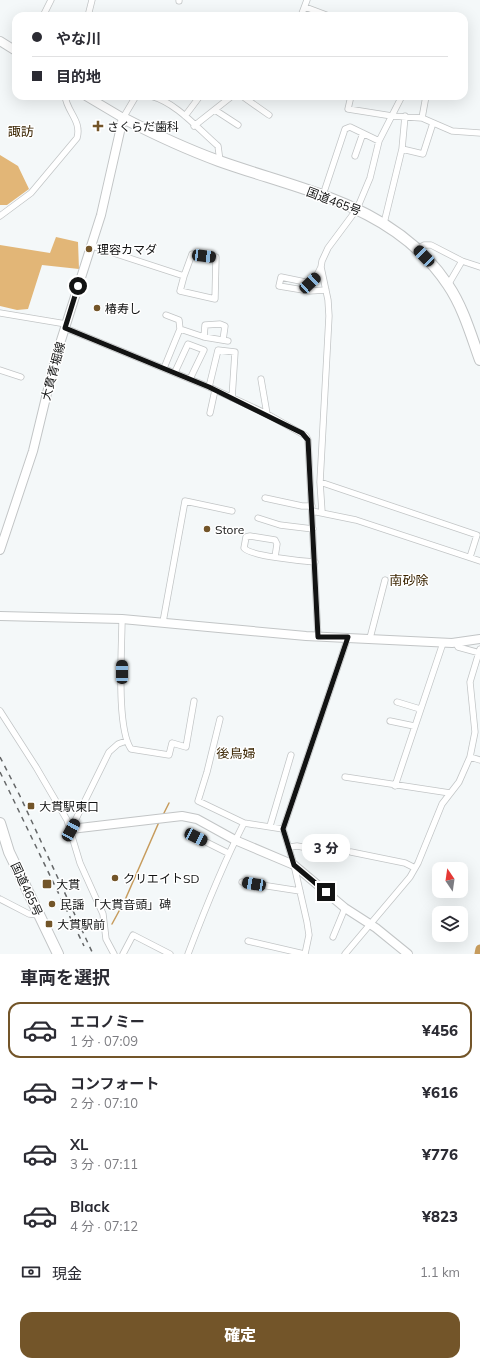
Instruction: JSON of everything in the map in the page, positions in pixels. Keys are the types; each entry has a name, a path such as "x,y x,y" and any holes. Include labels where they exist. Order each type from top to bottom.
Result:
{"highway":[{"name":"国道465号","path":"123,118 177,145 357,209 384,223 418,249 448,285 463,315 480,360"},
{"name":"国道465号","path":"0,823 9,852 58,954"}],"street":[{"path":"45,12 51,0"},
{"path":"89,12 92,0"},
{"path":"303,12 307,0"},
{"path":"305,7 318,12"},
{"path":"0,41 12,48"},
{"path":"0,216 31,193 77,138 79,130 77,122 67,100"},
{"path":"93,100 123,118 134,100"},
{"path":"166,100 218,146 220,161"},
{"path":"185,116 197,100"},
{"path":"194,126 227,100"},
{"path":"248,100 269,115"},
{"path":"350,100 348,109 392,116 422,118 452,131 480,133"},
{"path":"326,290 309,291 279,286 281,277 310,283 316,277 328,248 357,209 370,178 379,141 400,100"},
{"path":"422,118 425,100"},
{"path":"215,110 238,125"},
{"path":"384,223 402,149 405,116"},
{"name":"大貫青堀線","path":"0,550 32,451 65,326 101,216 123,118"},
{"path":"402,149 423,154 433,123"},
{"path":"325,190 345,129 350,127 379,141"},
{"path":"355,156 363,133"},
{"path":"418,249 424,245 431,245 462,261 480,267"},
{"path":"92,246 184,276"},
{"path":"192,254 216,257 215,299 180,291 184,276 192,254"},
{"path":"448,285 462,261"},
{"path":"321,267 326,290 329,316 320,482 322,512"},
{"path":"0,313 65,326 190,378 267,414 302,433 308,440 318,637"},
{"path":"164,368 180,329 179,320 166,316"},
{"path":"180,329 204,337 226,340 225,326 220,324 205,325 204,337"},
{"path":"175,372 188,344 204,350 190,378"},
{"path":"210,413 218,350 235,352 232,398"},
{"path":"0,370 21,377"},
{"path":"261,379 267,414"},
{"path":"320,482 477,535 470,557"},
{"path":"265,498 312,508 322,512 356,520 480,561"},
{"path":"163,622 185,501 232,511"},
{"path":"258,518 280,525 313,529"},
{"path":"275,557 277,544 275,540 250,536 246,537 244,548 246,550 275,557 315,562"},
{"path":"370,638 385,580"},
{"path":"0,616 122,619 318,637 370,638 443,643 480,640"},
{"path":"122,619 122,710 126,742 131,749 169,755 172,743 186,747 194,701"},
{"path":"248,941 305,954 309,935 290,847 283,829 348,637"},
{"path":"395,786 443,643"},
{"path":"345,954 410,877 437,815 450,793 459,782 470,757 475,732 470,682 480,652 458,647 456,643"},
{"path":"397,702 420,709"},
{"path":"0,711 40,773 71,830 80,863 103,914 106,939 114,954"},
{"path":"220,720 198,801 244,824 270,826 283,829"},
{"path":"390,721 414,726"},
{"path":"71,830 109,752 118,744 126,742"},
{"path":"270,826 291,755"},
{"path":"470,757 480,760"},
{"path":"344,777 395,786 450,793"},
{"path":"71,830 182,816 197,819 235,840 294,865 345,908 370,924 408,954"},
{"path":"188,954 228,853 244,824"},
{"path":"196,837 228,853"},
{"path":"290,847 297,846 330,852"},
{"path":"351,852 405,863 415,868"},
{"path":"242,882 300,891"},
{"path":"0,899 29,914 39,915"},
{"path":"333,937 345,908"},
{"path":"123,954 133,935 170,954"}],"shaded area":[{"path":"0,155 18,166 29,189 7,205 0,205"},
{"path":"56,237 78,242 79,269 42,265 28,309 17,310 0,306 0,245 50,253"}],"waterway":[{"path":"163,815 169,803"},
{"path":"112,924 125,900 159,822"},
{"path":"479,954 480,949"}],"railway":[{"path":"0,757 20,796 93,954"},
{"path":"0,772 84,946"}],"place":[{"name":"さくらだ歯科","path":"98,126"},
{"name":"理容カマダ","path":"89,249"},
{"name":"椿寿し","path":"97,308"},
{"name":"Store","path":"207,529"},
{"name":"大貫駅東口","path":"31,806"},
{"name":"クリエイトSD","path":"115,878"},
{"name":"大貫","path":"47,884"},
{"name":"民謡 「大貫音頭」碑","path":"52,904"},
{"name":"大貫駅前","path":"49,924"}],"district":[{"name":"諏訪","path":"21,131"},
{"name":"南砂除","path":"409,580"},
{"name":"後鳥婦","path":"236,753"}],"route":[{"path":"78,286 65,328 209,387 267,414 302,433 308,440 318,637 348,637 336,677 283,829 290,847 294,865 326,892"}]}
